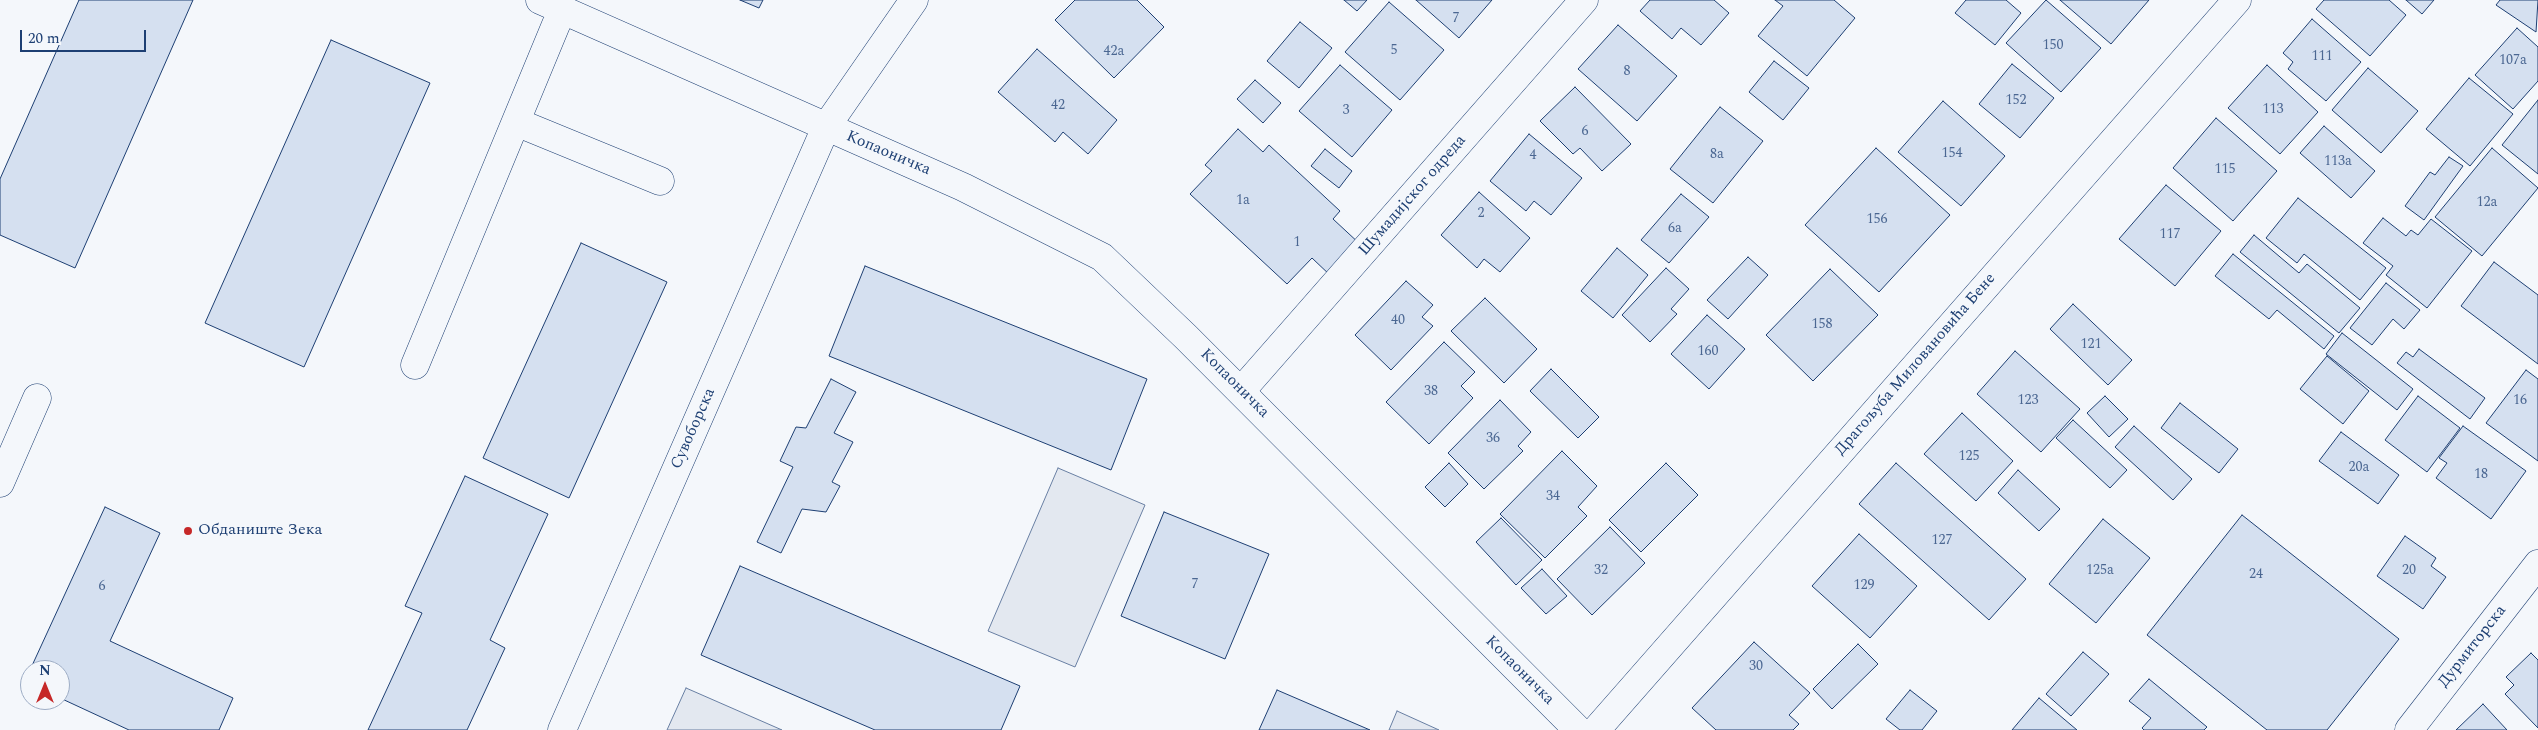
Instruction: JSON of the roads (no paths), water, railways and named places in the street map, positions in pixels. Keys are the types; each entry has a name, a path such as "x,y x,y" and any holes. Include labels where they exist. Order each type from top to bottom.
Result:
{"street":[{"name":"Копаоничка","path":"826,127 914,0"},
{"name":"Шумадијског одреда","path":"1241,391 1584,0"},
{"name":"Драгољуба Миловановића Бене","path":"1596,730 2237,0"},
{"name":"Копаоничка","path":"551,5 963,187 1102,257 1241,391 1578,730"},
{"path":"416,365 516,122 551,5"},
{"path":"516,122 660,181"},
{"name":"Сувоборска","path":"562,730 826,127"},
{"path":"0,483 37,398"},
{"name":"Дурмиторска","path":"2409,730 2538,564"}],"place":[{"name":"Обданиште Зека","path":"188,531"}]}
